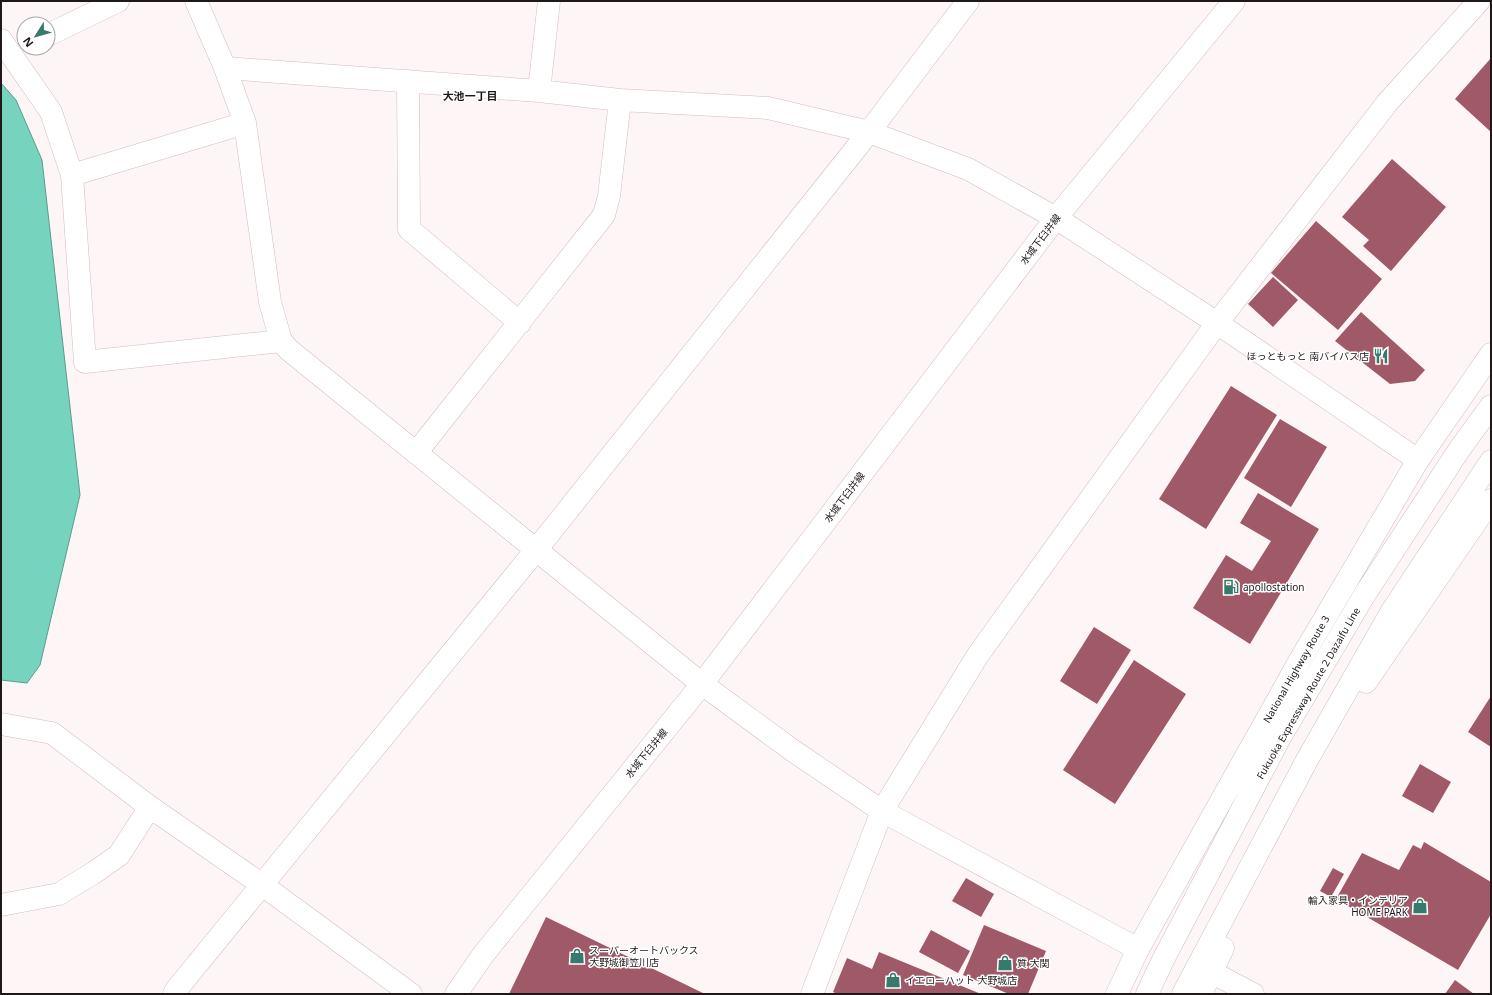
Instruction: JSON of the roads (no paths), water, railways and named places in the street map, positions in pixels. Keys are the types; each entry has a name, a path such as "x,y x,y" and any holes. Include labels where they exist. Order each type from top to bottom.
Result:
{"main road":[{"path":"56,31 118,1"},
{"path":"196,1 225,68 245,123 270,302 281,341 416,453 702,684 792,750 882,811 1138,948"},
{"path":"539,91 548,1"},
{"path":"174,994 261,884 536,550 869,132 968,1"},
{"name":"水城下臼井線","path":"456,994 497,938 702,684 1056,218 1234,1"},
{"path":"812,994 882,811 978,655 1217,323 1387,103 1479,1"},
{"path":"12,46 51,112 72,174 86,362 281,341"},
{"path":"225,68 539,91 620,100 768,108 869,132 968,169 1056,218 1217,323 1418,460"},
{"path":"408,81 409,230 520,322"},
{"path":"416,453 604,215 609,196 620,100"},
{"path":"72,174 245,123"},
{"name":"National Highway Route 3","path":"1117,994 1138,948 1299,662 1418,460 1491,354"},
{"name":"Fukuoka Expressway Route 2 Dazaifu Line","path":"1148,994 1168,951 1278,741 1365,594 1459,450 1491,406"},
{"path":"1183,994 1307,760 1392,611 1491,461"},
{"path":"1201,994 1257,880 1354,701 1488,510"},
{"path":"1,724 52,733 150,807 261,884 411,994"},
{"path":"1,904 59,894 95,872 120,855 150,807"},
{"path":"1211,972 1253,994"}],"place":[{"name":"ほっともっと 南バイパス店","path":"1381,356"},
{"name":"apollostation","path":"1231,587"},
{"name":"輸入家具・インテリア HOME PARK","path":"1420,906"},
{"name":"スーパーオートバックス 大野城御笠川店","path":"577,956"},
{"name":"質 大関","path":"1005,963"},
{"name":"イエローハット 大野城店","path":"893,980"}],"district":[{"name":"大池一丁目","path":"470,96"}]}
